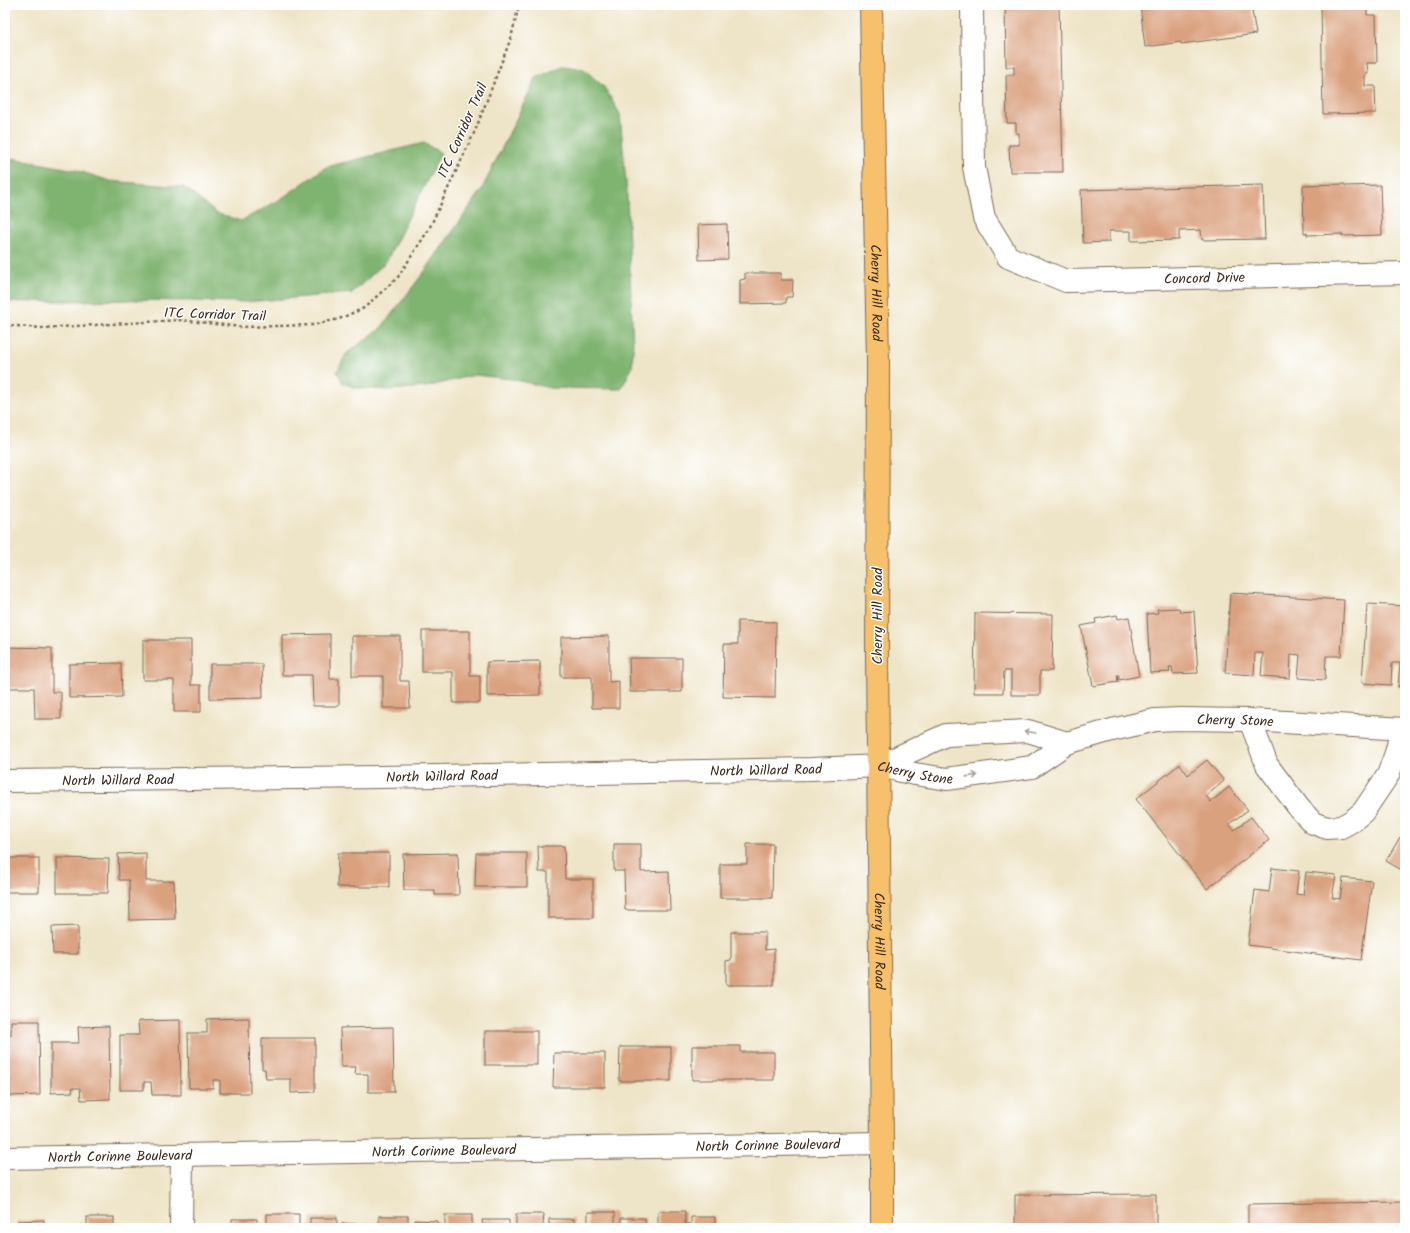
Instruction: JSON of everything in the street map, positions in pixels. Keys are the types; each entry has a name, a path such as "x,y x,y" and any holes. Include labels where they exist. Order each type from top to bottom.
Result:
{"main road":[{"name":"Cherry Hill Road","path":"871,5 878,361 877,655 882,1228"}],"street":[{"name":"Concord Drive","path":"972,6 974,167 984,218 1008,257 1066,281 1405,273"},
{"name":"Cherry Stone","path":"879,766 947,779 1032,767 1067,743 1155,720 1250,720 1404,729"},
{"path":"1250,720 1267,765 1299,808 1313,823 1327,828 1341,827 1352,821 1363,812 1388,775 1404,729"},
{"name":"Cherry Stone","path":"879,766 946,735 1028,731 1067,743"},
{"name":"North Willard Road","path":"5,781 397,777 804,769 879,766"},
{"name":"North Corinne Boulevard","path":"5,1158 882,1143"},
{"path":"181,1228 182,1155"}],"path":[{"name":"ITC Corridor Trail","path":"5,325 42,328 181,320 241,327 313,325 339,319 364,308 398,277 429,229 475,131 512,38 520,5"}],"green space":[{"path":"562,66 584,69 604,87 620,114 627,194 633,348 632,368 621,389 550,388 511,379 475,375 426,387 389,390 356,388 343,383 337,372 346,354 381,328 425,271 481,191 536,78"},
{"path":"424,143 441,153 386,262 352,293 246,302 132,300 5,302 5,157 76,170 110,181 184,187 216,213 241,221 281,199 326,167"}],"building":[{"path":"1005,5 1059,5 1063,172 1010,172 1009,145 1019,145 1019,133 1016,134 1016,123 1007,123 1006,75 1014,75 1014,67 1006,67"},
{"path":"1140,5 1251,5 1256,34 1181,44 1181,42 1145,47"},
{"path":"1321,5 1375,5 1375,7 1367,8 1367,15 1376,15 1377,63 1367,63 1368,74 1365,74 1365,86 1375,86 1376,113 1323,114"},
{"path":"1345,184 1345,186 1380,185 1382,235 1342,236 1342,234 1307,235 1307,233 1304,233 1303,185"},
{"path":"1263,185 1265,239 1202,240 1201,230 1179,231 1179,240 1131,241 1131,231 1109,231 1109,242 1083,243 1081,190"},
{"path":"727,224 728,259 699,260 698,225"},
{"path":"745,273 781,273 781,280 793,280 792,297 786,297 786,303 740,304 740,280 745,279"},
{"path":"1230,593 1344,600 1341,656 1326,656 1325,680 1298,678 1300,655 1291,654 1290,678 1261,676 1263,653 1255,653 1254,675 1225,673"},
{"path":"1367,604 1405,606 1405,687 1398,687 1400,663 1392,663 1391,685 1362,683"},
{"path":"1179,608 1180,612 1194,611 1198,673 1173,674 1172,667 1169,667 1170,672 1150,673 1147,614 1158,613 1157,609"},
{"path":"975,613 1053,614 1052,671 1040,671 1040,695 1011,695 1011,671 1004,671 1003,693 974,693"},
{"path":"1117,615 1118,619 1129,617 1139,676 1119,680 1119,675 1117,675 1118,682 1093,686 1081,626 1096,623 1095,619"},
{"path":"738,621 776,622 775,698 723,697 724,644 738,644"},
{"path":"422,631 470,631 470,676 480,676 480,703 453,703 453,672 422,672"},
{"path":"330,634 330,679 339,679 339,706 313,706 312,675 282,675 282,635"},
{"path":"352,636 400,636 400,681 409,681 410,708 383,708 383,676 352,676"},
{"path":"609,636 609,682 619,681 619,708 592,708 592,677 561,677 561,637"},
{"path":"143,640 191,640 191,685 201,685 201,712 174,712 174,680 143,680"},
{"path":"5,647 52,648 52,692 61,692 61,719 35,719 34,688 5,688"},
{"path":"629,658 682,658 682,692 630,692"},
{"path":"540,661 540,695 487,696 487,662"},
{"path":"121,663 122,697 69,698 69,664"},
{"path":"210,664 262,664 263,698 210,699"},
{"path":"1207,760 1224,781 1206,796 1211,802 1229,787 1248,810 1229,824 1234,830 1251,817 1269,840 1207,889 1136,799 1180,764 1188,775"},
{"path":"1400,837 1405,841 1405,872 1386,861"},
{"path":"614,844 641,844 641,872 669,871 670,910 625,910 624,871 614,871"},
{"path":"747,844 773,844 772,898 720,898 720,864 747,864"},
{"path":"538,846 564,846 565,879 593,879 593,918 548,918 548,872 539,872"},
{"path":"146,853 146,881 174,881 175,919 130,920 129,880 119,880 118,854"},
{"path":"338,853 389,853 389,887 337,887"},
{"path":"458,853 459,895 435,895 435,890 404,890 403,854"},
{"path":"476,853 527,853 527,887 475,887"},
{"path":"5,858 39,858 39,892 5,892"},
{"path":"57,858 109,859 108,893 57,893"},
{"path":"1272,868 1299,871 1296,894 1303,895 1306,872 1336,875 1332,898 1340,899 1343,878 1372,881 1361,960 1248,945 1255,890 1269,892"},
{"path":"78,926 78,954 53,954 52,927"},
{"path":"731,932 765,932 765,950 774,949 774,985 726,985 726,961 731,960"},
{"path":"249,1018 250,1093 220,1093 220,1080 213,1080 213,1088 189,1088 188,1033 207,1033 207,1019"},
{"path":"180,1020 181,1095 152,1095 151,1082 144,1082 144,1090 120,1090 120,1035 139,1035 138,1021"},
{"path":"11,1021 39,1021 40,1095 10,1096 10,1078 5,1078 5,1035 11,1035"},
{"path":"109,1026 110,1099 81,1100 80,1088 72,1088 73,1092 51,1093 51,1043 79,1043 78,1027"},
{"path":"393,1027 394,1092 368,1092 368,1074 355,1074 356,1067 341,1067 340,1028"},
{"path":"485,1031 537,1031 537,1065 485,1065"},
{"path":"262,1038 315,1038 315,1092 291,1093 291,1079 266,1079 265,1069 262,1069"},
{"path":"692,1046 740,1046 740,1052 774,1052 774,1080 692,1080"},
{"path":"620,1047 671,1047 671,1081 619,1081"},
{"path":"554,1053 605,1053 605,1087 553,1087"},
{"path":"1156,1194 1156,1228 1015,1228 1015,1195"},
{"path":"1405,1202 1405,1228 1248,1228 1248,1204"},
{"path":"658,1211 685,1211 685,1224 691,1224 691,1217 715,1217 715,1228 658,1228"},
{"path":"588,1212 615,1212 615,1225 621,1225 621,1218 645,1218 645,1228 588,1228"},
{"path":"267,1214 299,1214 299,1228 232,1228 232,1219 257,1219 257,1225 267,1225"},
{"path":"516,1214 544,1214 543,1226 549,1226 549,1219 574,1219 574,1228 516,1228"},
{"path":"445,1215 472,1215 472,1228 445,1228"},
{"path":"379,1216 408,1216 408,1228 379,1228"},
{"path":"87,1217 114,1217 114,1228 87,1228"},
{"path":"310,1218 337,1218 337,1228 310,1228"},
{"path":"44,1220 44,1228 17,1228 17,1221"},
{"path":"415,1220 437,1221 437,1228 414,1228"},
{"path":"482,1220 509,1220 509,1228 483,1228"},
{"path":"342,1224 367,1224 367,1228 342,1228"}]}
